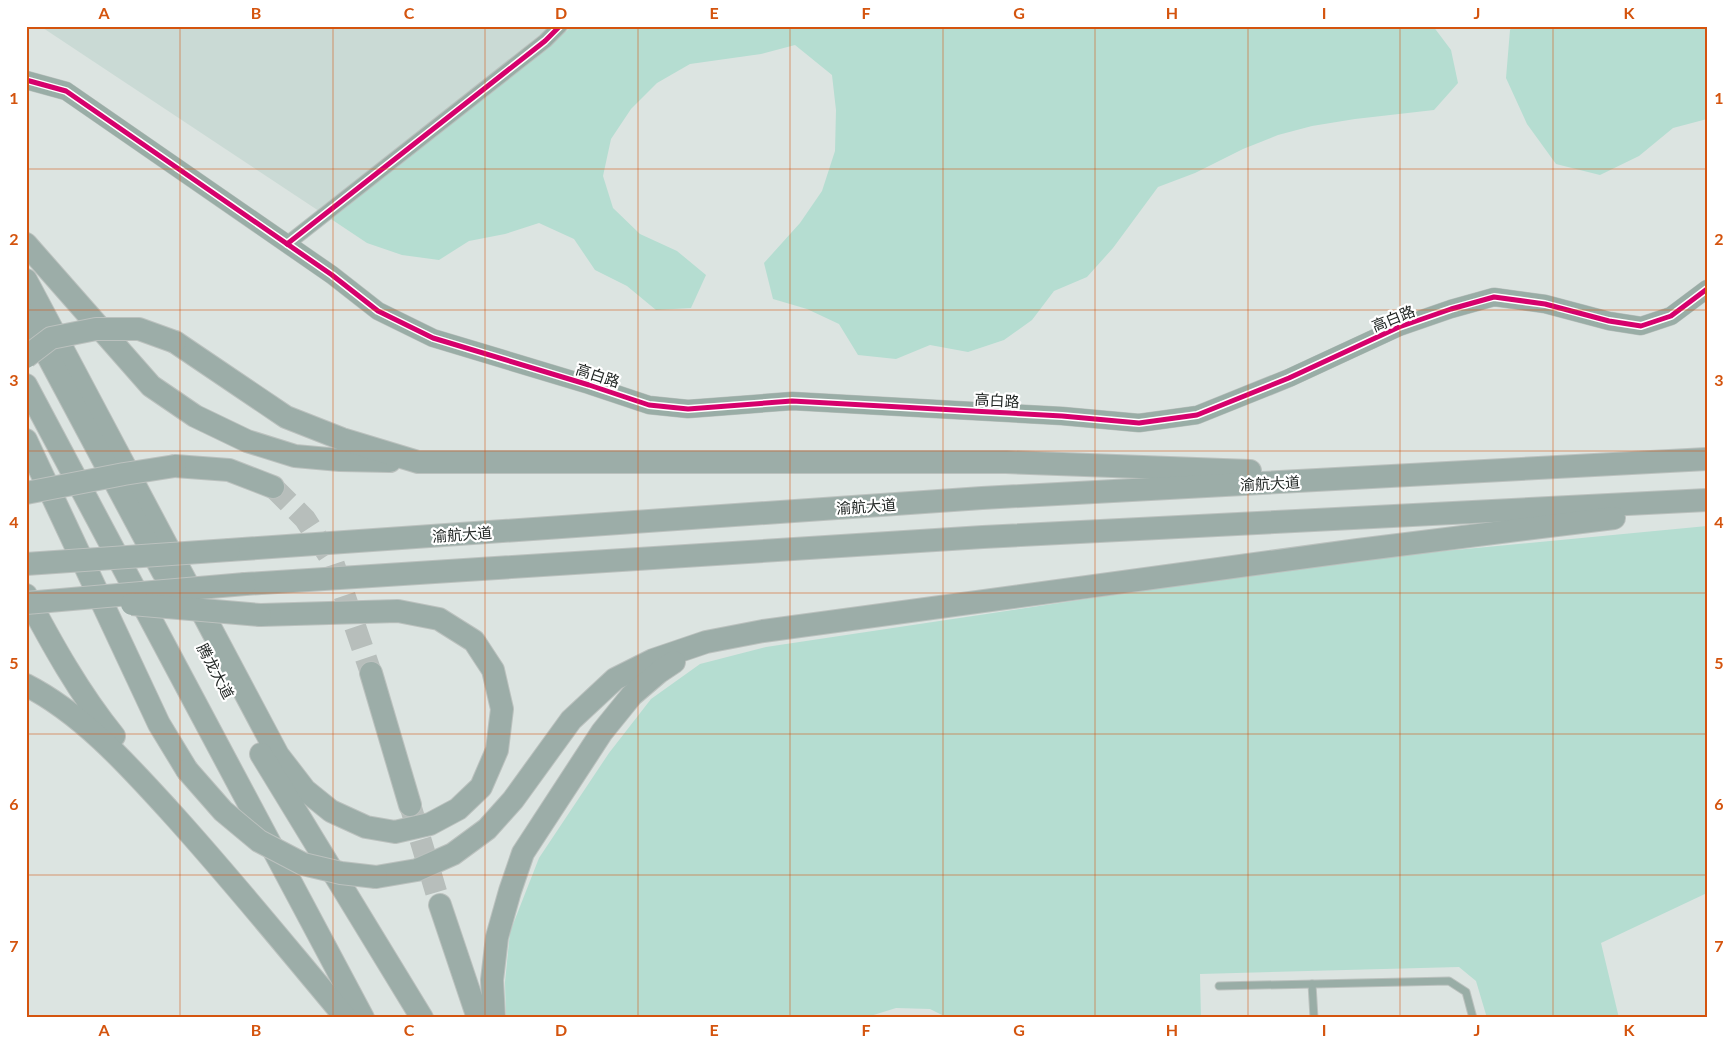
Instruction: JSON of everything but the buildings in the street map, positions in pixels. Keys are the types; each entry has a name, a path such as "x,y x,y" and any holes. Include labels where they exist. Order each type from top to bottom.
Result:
{"highway":[{"path":"26,244 151,386 195,416 247,441 295,456 340,460 418,462 1006,462 1400,476"},
{"path":"26,280 278,755 306,790 331,810 366,827 395,832 430,824 458,809 481,787 497,750 502,709 493,670 474,641 439,619 398,611 260,615 72,599"},
{"name":"腾龙大道","path":"26,315 249,733 422,1018"},
{"path":"26,357 51,338 96,328 139,329 175,342 286,417 342,439 418,462"},
{"path":"26,385 363,1018"},
{"path":"26,440 158,724 187,770 223,812 259,841 303,864 341,874 376,877 417,870 453,854 487,829 513,800 571,720 615,680 653,660 706,642 763,631 1290,559 1707,506"},
{"name":"渝航大道","path":"26,564 982,498 1707,459"},
{"path":"26,493 175,466 229,470 273,487"},
{"path":"26,603 245,584 983,537 1707,500"},
{"path":"26,595 53,646 96,713 214,860 346,1018"},
{"path":"494,1018 492,980 497,937 523,853 602,732 632,695 659,672 706,642"},
{"path":"371,673 410,804"},
{"path":"26,685 74,714 146,784 214,860"},
{"path":"440,905 478,1018"}],"street":[{"path":"287,244 545,41 560,26"},
{"name":"高白路","path":"26,80 66,91 332,275 378,311 433,338 649,405 688,408 792,401 1139,422 1197,415 1289,378 1399,327 1451,308 1494,297 1545,304 1609,321 1641,326 1671,316 1707,289"}],"lane":[{"path":"1219,986 1450,981 1466,992 1473,1018"},
{"path":"1312,984 1314,1018"}],"shaded area":[{"path":"40,26 573,26 328,217"}],"green space":[{"path":"573,26 1433,26 1451,50 1458,83 1434,110 1355,119 1312,126 1278,135 1243,149 1195,173 1158,187 1113,248 1087,277 1054,291 1032,320 1004,340 968,352 930,345 896,359 858,355 839,324 807,309 773,299 764,263 800,223 822,191 835,151 836,110 832,75 795,45 761,54 690,64 657,83 631,109 611,139 603,176 613,208 640,234 677,251 706,275 691,308 656,310 627,286 595,270 574,239 539,223 505,234 469,241 439,260 402,255 367,243 328,217"},
{"path":"1512,26 1707,26 1707,119 1673,128 1639,156 1600,175 1556,164 1527,124 1506,78 1510,30"},
{"path":"1707,526 1707,893 1601,943 1619,1018 1487,1018 1476,981 1459,967 1200,974 1201,1018 948,1018 930,1009 896,1008 864,1018 506,1018 505,982 510,932 539,858 609,753 651,699 700,664 766,647 1340,561"}],"tunnel":[{"path":"273,487 305,519 333,562 371,673"},
{"path":"411,808 440,905"}],"cycle path":[{"path":"287,244 545,41 560,26"},
{"path":"26,80 66,91 332,275 378,311 433,338 649,405 688,409 792,401 1062,416 1139,423 1197,415 1289,378 1399,327 1451,309 1494,297 1545,304 1609,321 1641,326 1671,316 1707,289"}]}
